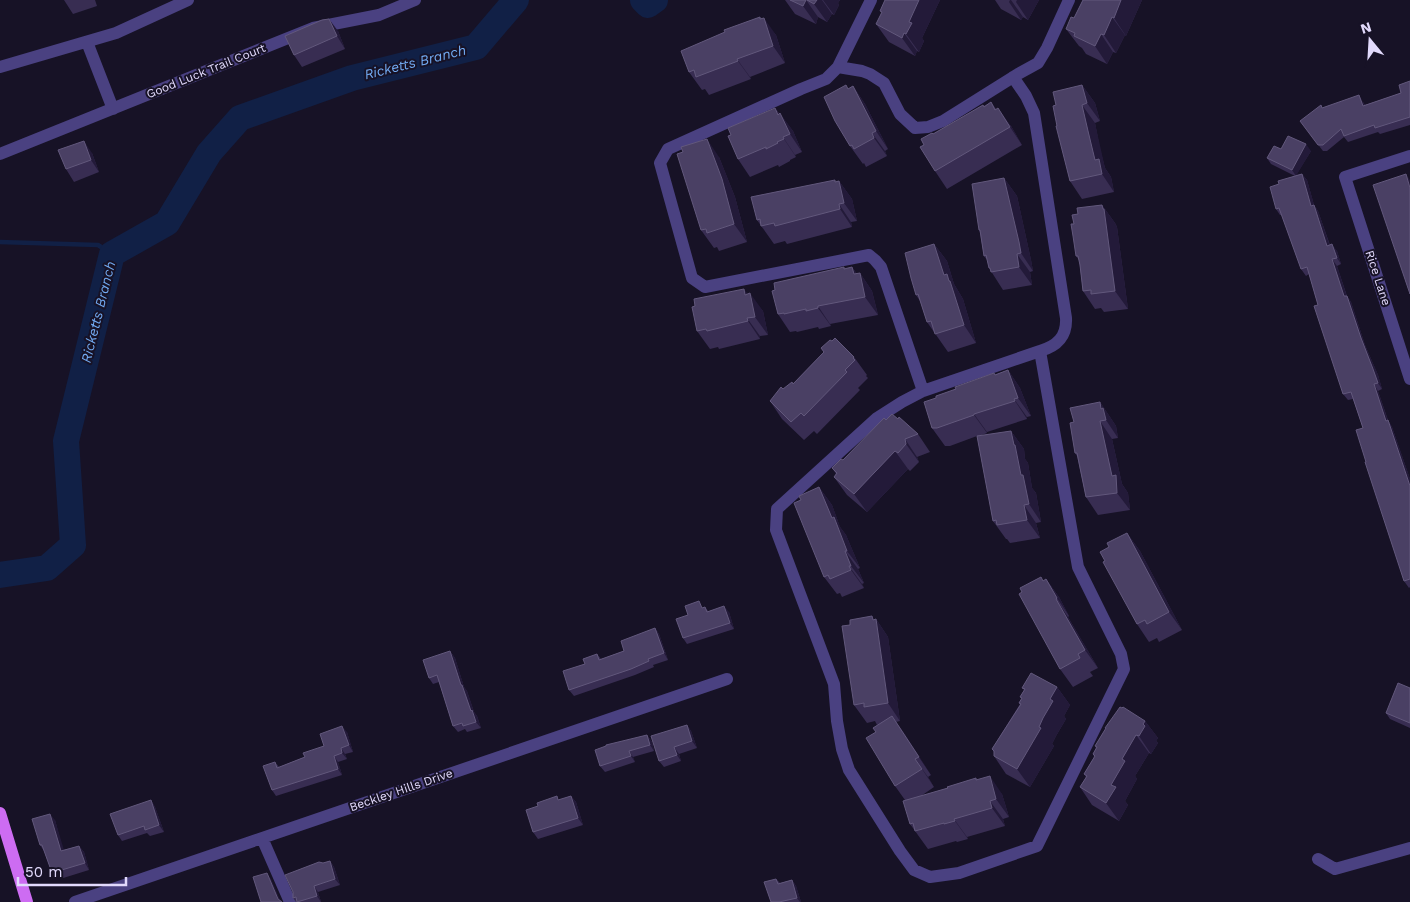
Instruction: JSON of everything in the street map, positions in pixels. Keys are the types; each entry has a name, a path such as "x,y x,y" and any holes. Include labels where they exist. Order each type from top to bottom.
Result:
{"main road":[{"path":"0,812 27,902"}],"street":[{"path":"0,67 116,33 188,0"},
{"name":"Good Luck Trail Court","path":"0,154 313,28 379,15 415,0"},
{"path":"871,0 838,67 826,79 668,149 660,162 692,278 705,287 869,255 876,260 881,267 923,391"},
{"path":"838,67 862,71 884,83 900,114 915,128 928,127 943,121 1038,63 1069,0"},
{"path":"87,42 113,109"},
{"path":"1013,77 1026,96 1034,113 1066,318 1065,333 1058,343 1040,351 923,391 877,418 777,509 776,530 834,684 837,722 842,749 849,770 914,870 930,877 959,873 1037,846 1124,669 1121,654 1078,567 1040,351"},
{"name":"Rice Lane","path":"1410,156 1345,177 1410,379"},
{"name":"Beckley Hills Drive","path":"75,902 727,679"},
{"path":"262,838 290,902"},
{"path":"1318,859 1335,869 1410,848"}],"building":[{"path":"790,0 806,0 803,6"},
{"path":"807,0 817,0 814,4"},
{"path":"885,0 919,0 909,22 912,23 902,38 876,24"},
{"path":"1083,0 1121,0 1114,18 1112,17 1104,35 1101,34 1095,46 1074,36 1075,33 1066,29 1071,17 1074,18"},
{"path":"760,17 760,19 764,18 773,46 696,77 694,70 689,72 681,51 725,32 724,30"},
{"path":"329,19 337,36 294,55 285,36 322,20"},
{"path":"1410,81 1410,117 1375,128 1374,125 1344,136 1341,129 1323,145 1318,145 1300,121 1321,105 1322,108 1359,95 1363,106 1401,93 1399,85"},
{"path":"846,85 848,89 853,86 876,131 872,133 874,138 854,149 852,145 850,146 835,121 824,97"},
{"path":"1082,85 1087,103 1082,105 1095,160 1099,159 1102,174 1070,181 1056,126 1053,106 1056,105 1053,92"},
{"path":"991,102 995,110 998,108 1010,127 935,171 920,147 924,145 921,139"},
{"path":"775,108 778,115 780,113 790,134 766,149 766,147 738,159 728,136 731,135 728,128"},
{"path":"1288,136 1306,144 1292,170 1267,158 1274,146 1281,149"},
{"path":"707,139 722,179 734,224 707,233 706,229 701,230 677,154 683,152 681,147"},
{"path":"84,141 91,160 66,169 58,150"},
{"path":"1302,174 1311,206 1314,205 1327,246 1332,244 1337,258 1332,259 1344,296 1347,296 1378,383 1374,384 1410,486 1410,579 1404,581 1356,430 1363,428 1351,392 1343,394 1314,306 1318,305 1307,267 1301,269 1279,208 1276,209 1270,187 1279,184 1278,181"},
{"path":"1406,174 1410,188 1410,294 1373,185"},
{"path":"1004,178 1021,253 1017,254 1019,267 991,272 986,255 984,256 972,184"},
{"path":"835,180 835,182 839,181 844,203 839,204 840,209 775,226 774,223 761,226 760,219 757,220 751,197"},
{"path":"1102,205 1115,291 1091,294 1091,290 1083,291 1080,265 1078,256 1076,256 1071,224 1074,224 1072,215 1078,214 1077,208"},
{"path":"934,244 944,275 947,274 950,281 964,325 935,334 931,321 927,322 918,294 916,295 905,253"},
{"path":"844,267 844,269 852,267 854,274 860,273 865,297 818,306 818,308 806,311 806,309 778,314 772,291 775,290 774,283"},
{"path":"744,289 745,295 750,293 755,317 747,318 748,321 707,331 706,329 697,331 692,307 695,306 694,299"},
{"path":"835,338 855,360 845,370 847,372 804,416 801,413 791,422 770,401 781,387 783,389 792,382 793,384 824,352 821,348"},
{"path":"1008,370 1018,398 1014,399 1015,401 937,428 932,428 924,402 956,389 955,387"},
{"path":"1100,402 1106,420 1100,421 1112,476 1116,475 1117,493 1086,497 1077,453 1075,453 1070,423 1074,422 1070,408"},
{"path":"892,414 898,419 899,417 918,434 905,439 906,444 898,453 895,451 854,494 834,477 837,473 832,468 841,459 843,460 884,418 886,420"},
{"path":"1011,431 1029,504 1024,505 1027,520 997,525 996,520 993,521 977,436"},
{"path":"819,487 832,518 834,517 851,566 849,566 851,570 830,579 828,575 824,577 794,503 801,500 799,496"},
{"path":"1127,533 1169,612 1147,624 1145,620 1137,624 1103,562 1105,561 1100,552 1109,547 1107,543"},
{"path":"1041,577 1043,581 1046,579 1085,650 1078,654 1080,658 1060,669 1019,594 1022,592 1020,588"},
{"path":"699,601 702,608 705,607 707,612 724,606 730,623 683,638 676,619 688,615 685,606"},
{"path":"872,616 873,620 876,619 888,703 864,707 864,703 854,705 842,626 850,625 850,620"},
{"path":"655,628 664,653 648,659 649,661 631,669 569,690 563,671 585,664 583,659 597,654 599,660 624,651 621,641"},
{"path":"450,651 476,722 463,726 462,723 453,726 437,675 429,678 423,660"},
{"path":"1031,673 1057,687 1050,699 1053,701 1039,727 1041,728 1017,769 994,756 992,749 1021,704 1019,703 1022,698 1020,697 1025,689 1022,688"},
{"path":"1398,683 1410,688 1410,723 1386,713"},
{"path":"1120,707 1145,721 1143,724 1145,726 1139,736 1136,735 1122,759 1125,761 1111,785 1116,787 1106,803 1080,787 1087,776 1084,774 1095,756 1093,754 1097,747 1095,746"},
{"path":"892,716 919,757 915,759 922,769 895,786 866,738 876,732 873,728"},
{"path":"687,725 692,741 674,747 677,755 659,761 651,736"},
{"path":"342,726 349,745 341,748 342,753 334,756 338,769 272,790 263,766 275,762 277,768 305,757 303,753 324,746 320,734"},
{"path":"647,735 650,745 629,751 631,756 600,766 595,750 606,745"},
{"path":"990,776 996,799 990,801 992,808 954,819 955,821 915,831 913,823 910,824 903,801 976,778 976,780"},
{"path":"557,796 558,800 571,796 578,818 533,832 526,810 538,806 537,803"},
{"path":"151,800 159,825 145,830 144,826 118,835 110,814"},
{"path":"50,814 61,851 79,846 85,863 55,872 54,869 51,870 42,845 40,845 32,819"},
{"path":"330,861 335,879 314,886 317,896 297,902 296,897 293,898 293,892 285,875 319,862"},
{"path":"267,873 278,899 282,902 261,902 253,877"},
{"path":"776,879 778,884 792,880 797,898 771,902 764,882"}],"waterway":[{"name":"Ricketts Branch","path":"0,575 47,568 73,545 66,441 112,254 167,223 209,153 240,118 352,78 476,47 516,0"},
{"name":"Ricketts Branch","path":"643,0 648,5 655,0"},
{"path":"0,242 98,245 112,254"}]}
